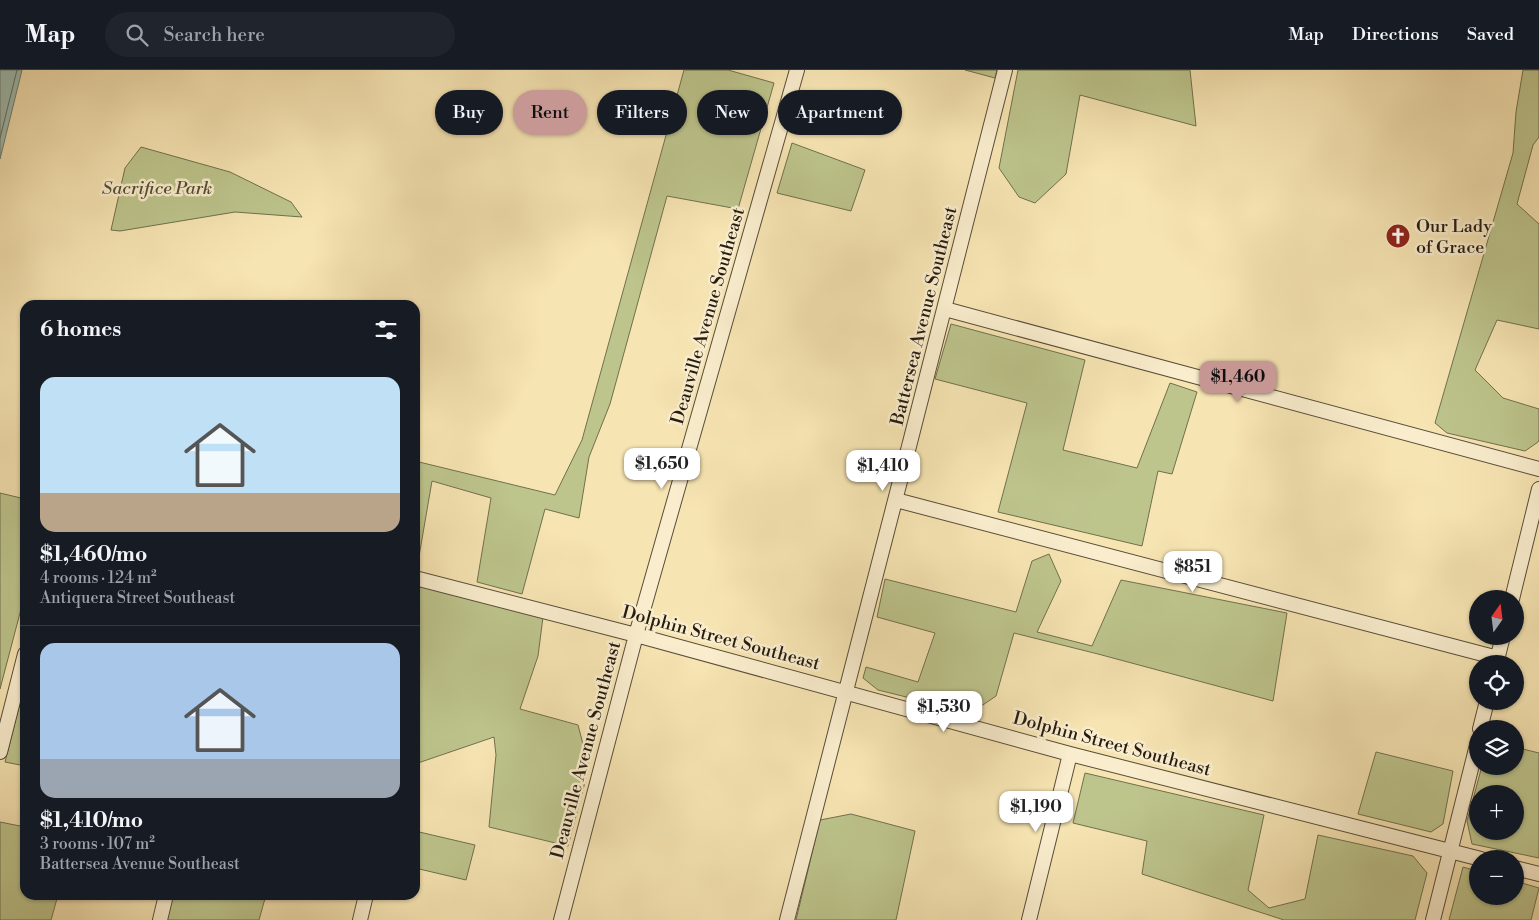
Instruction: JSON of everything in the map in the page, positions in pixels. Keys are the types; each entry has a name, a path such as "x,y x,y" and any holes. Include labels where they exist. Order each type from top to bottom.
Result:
{"street":[{"name":"Deauville Avenue Southeast","path":"561,920 636,635 797,70"},
{"name":"Battersea Avenue Southeast","path":"787,920 945,310 1005,70"},
{"path":"945,310 1539,468"},
{"path":"1514,590 1539,489"},
{"path":"896,500 1475,655"},
{"name":"Dolphin Street Southeast","path":"420,579 845,691 1070,754 1469,856"},
{"path":"0,752 20,674"},
{"path":"1029,920 1070,754"},
{"path":"1433,920 1469,775"},
{"path":"1524,870 1539,874"},
{"path":"160,920 165,900"},
{"path":"360,920 365,900"}],"green space":[{"path":"684,70 728,70 774,83 768,104 768,90 697,90 697,135 759,135 738,209 667,196 610,404 589,457 579,518 545,509 522,594 477,582 491,498 432,481 420,551 420,462 555,495 582,440 666,135 687,135 687,90 678,90"},
{"path":"965,70 997,70 995,78"},
{"path":"1018,70 1190,70 1196,126 1080,95 1066,174 1035,203 1019,197 999,168"},
{"path":"1523,70 1539,70 1539,137 1533,145 1517,204 1539,224 1539,329 1497,320 1475,370 1503,398 1539,409 1539,440 1525,451 1447,433 1435,423 1513,153 1516,112"},
{"path":"792,143 865,170 851,211 777,193"},
{"name":"Sacrifice Park","path":"141,147 230,172 291,202 302,217 235,212 120,231 111,230 125,168"},
{"path":"951,324 1085,360 1063,450 1137,468 1170,383 1197,392 1172,474 1158,471 1142,546 998,512 1027,403 935,379"},
{"path":"0,493 20,498 20,613 0,689"},
{"path":"1049,554 1061,581 1037,632 1092,646 1121,580 1287,613 1273,701 1014,633 996,696 971,713 878,690 863,678 866,667 918,682 935,633 877,617 885,579 1016,612 1032,561"},
{"path":"420,585 543,617 538,656 520,709 578,725 589,767 568,846 489,827 496,755 494,737 420,762"},
{"path":"20,703 20,765 5,762"},
{"path":"1524,749 1539,753 1539,858 1524,855 1524,850 1501,850 1472,844 1471,840 1524,840 1524,785 1477,785 1480,775 1524,775"},
{"path":"1376,752 1453,771 1443,824 1431,832 1358,814"},
{"path":"1085,773 1264,815 1248,890 1269,908 1305,899 1318,835 1413,856 1427,873 1415,920 1284,920 1142,874 1147,841 1073,823"},
{"path":"851,814 915,831 896,920 796,920 820,820"},
{"path":"1469,814 1469,830 1467,821"},
{"path":"0,822 20,826 20,900 57,900 51,920 0,920"},
{"path":"420,832 475,845 466,880 420,869"},
{"path":"1463,867 1469,869 1469,905 1524,905 1524,884 1539,888 1531,920 1449,920"},
{"path":"171,900 265,900 259,920 166,920"}],"water":[{"path":"0,70 22,70 0,159"}],"place":[{"name":"Our Lady of Grace","path":"1398,236"}]}
